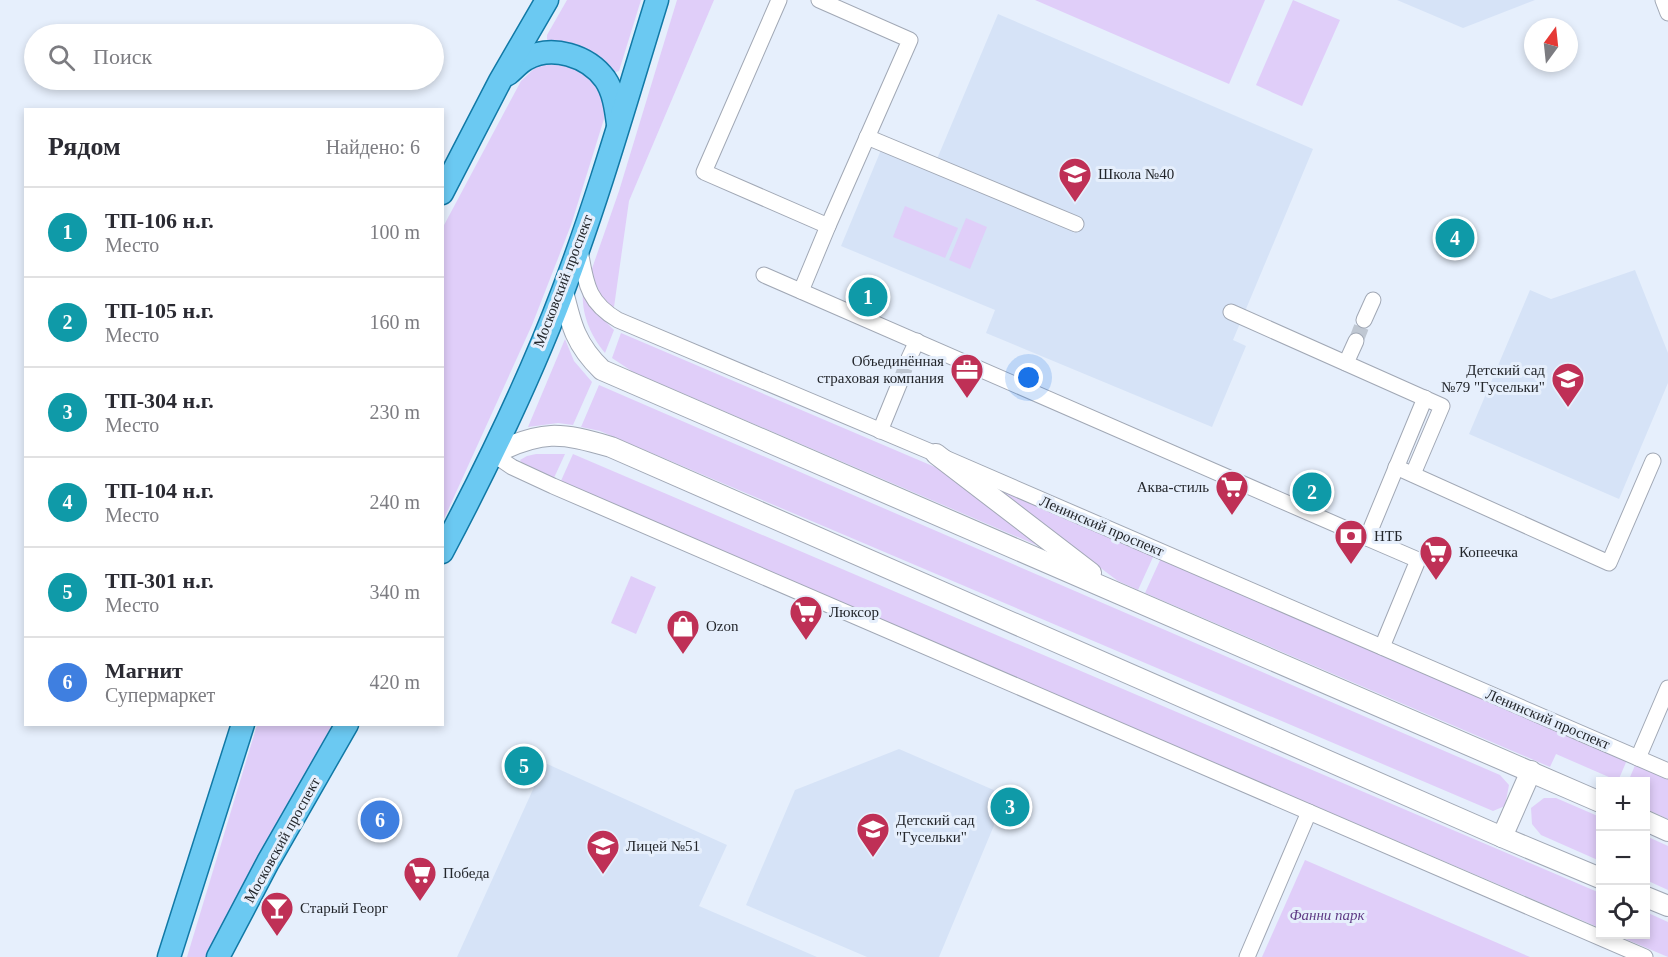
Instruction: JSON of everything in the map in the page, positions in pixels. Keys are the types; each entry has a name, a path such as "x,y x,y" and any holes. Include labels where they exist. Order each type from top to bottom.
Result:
{"main road":[{"path":"444,189 500,81 547,0"},
{"name":"Московский проспект","path":"444,548 493,454 563,291 657,0"},
{"path":"500,81 526,59 545,52 560,52 578,58 605,79 615,100 618,125"},
{"path":"563,291 571,325 579,344 602,370 1596,799"},
{"path":"493,454 532,437 552,435 575,436 611,447 1596,876"},
{"path":"936,454 1114,592"},
{"path":"169,957 242,726"},
{"name":"Московский проспект","path":"218,957 268,862 346,726"},
{"path":"1502,837 1532,771"},
{"path":"1650,823 1668,831"},
{"path":"1650,899 1668,906"}],"street":[{"path":"779,0 704,172 828,226"},
{"path":"801,291 910,40 849,6 819,0"},
{"path":"1663,0 1668,13"},
{"path":"867,137 1077,224"},
{"name":"Ленинский проспект","path":"579,243 586,285 594,302 605,313 618,320 936,454 1668,771"},
{"path":"764,275 1418,560 1382,647"},
{"path":"1364,320 1373,300"},
{"path":"1231,312 1442,406 1413,474"},
{"path":"909,358 916,341"},
{"path":"1346,363 1356,341"},
{"path":"880,431 900,382"},
{"path":"1367,538 1425,398"},
{"path":"493,454 512,467 553,486 1645,957"},
{"path":"1396,467 1609,563 1653,461"},
{"path":"1638,758 1668,688"},
{"path":"1247,957 1309,812"}],"shaded area":[{"path":"1397,0 1535,0 1463,28"},
{"name":"Школа №40","path":"998,14 1313,149 1233,340 1246,346 1212,427 986,333 995,310 841,246 886,138 937,159"},
{"name":"Детский сад №79 \"Гусельки\"","path":"1635,270 1668,353 1668,383 1619,499 1469,434 1530,290 1551,299"},
{"name":"Детский сад \"Гусельки\"","path":"899,749 996,791 989,807 1000,811 939,957 867,957 746,905 795,790"},
{"name":"Лицей №51","path":"545,763 727,845 699,906 817,957 457,957"}],"green space":[{"path":"567,0 641,0 619,71 616,72 588,51 577,46 547,40 547,35"},
{"path":"677,0 714,0 629,201 614,307 603,302 588,280 619,191"},
{"path":"1035,0 1265,0 1229,84"},
{"path":"1293,0 1340,20 1302,106 1256,85"},
{"path":"551,62 569,62 588,71 604,99 604,119 571,225 532,325 444,519 444,225 521,81 536,67"},
{"path":"905,206 958,228 945,258 893,237"},
{"path":"966,218 987,227 970,269 949,260"},
{"path":"583,290 597,313 614,330 605,353 588,323 583,307"},
{"path":"621,333 949,473 1062,556 633,372 612,358"},
{"path":"565,339 574,361 592,382 573,425 558,423 528,427"},
{"path":"599,385 1500,775 1509,785 1505,806 1493,811 600,431 581,427"},
{"path":"536,454 565,454 553,480 523,465 520,460"},
{"path":"573,454 1596,891 1596,926 560,483"},
{"path":"991,486 1154,555 1138,590 1118,581"},
{"path":"1161,558 1627,760 1620,777 1609,777 1556,754 1550,767 1145,593"},
{"path":"631,576 656,587 636,634 611,623"},
{"path":"257,726 331,726 206,957 187,957"},
{"path":"1636,763 1668,777 1668,819 1650,811 1650,777 1630,777"},
{"path":"1544,798 1556,798 1596,815 1596,859 1541,835 1532,824 1531,808"},
{"path":"1650,838 1668,846 1668,890 1650,882"},
{"name":"Фанни парк","path":"1305,860 1530,957 1262,957"},
{"path":"1650,914 1668,922 1668,957 1625,939 1650,939"}],"tunnel":[{"path":"1356,341 1364,320"},
{"path":"900,382 909,358"}],"place":[{"name":"Школа №40","path":"1075,203"},
{"name":"ТП-104 н.г.","path":"1455,238"},
{"name":"ТП-106 н.г.","path":"868,297"},
{"name":"Объединённая страховая компания","path":"967,399"},
{"name":"Детский сад №79 \"Гусельки\"","path":"1568,408"},
{"name":"ТП-105 н.г.","path":"1312,492"},
{"name":"Аква-стиль","path":"1232,516"},
{"name":"НТБ","path":"1351,565"},
{"name":"Копеечка","path":"1436,581"},
{"name":"Люксор","path":"806,641"},
{"name":"Ozon","path":"683,655"},
{"name":"ТП-301 н.г.","path":"524,766"},
{"name":"ТП-304 н.г.","path":"1010,807"},
{"name":"Магнит","path":"380,820"},
{"name":"Детский сад \"Гусельки\"","path":"873,858"},
{"name":"Лицей №51","path":"603,875"},
{"name":"Победа","path":"420,902"},
{"name":"Старый Георг","path":"277,937"}]}
